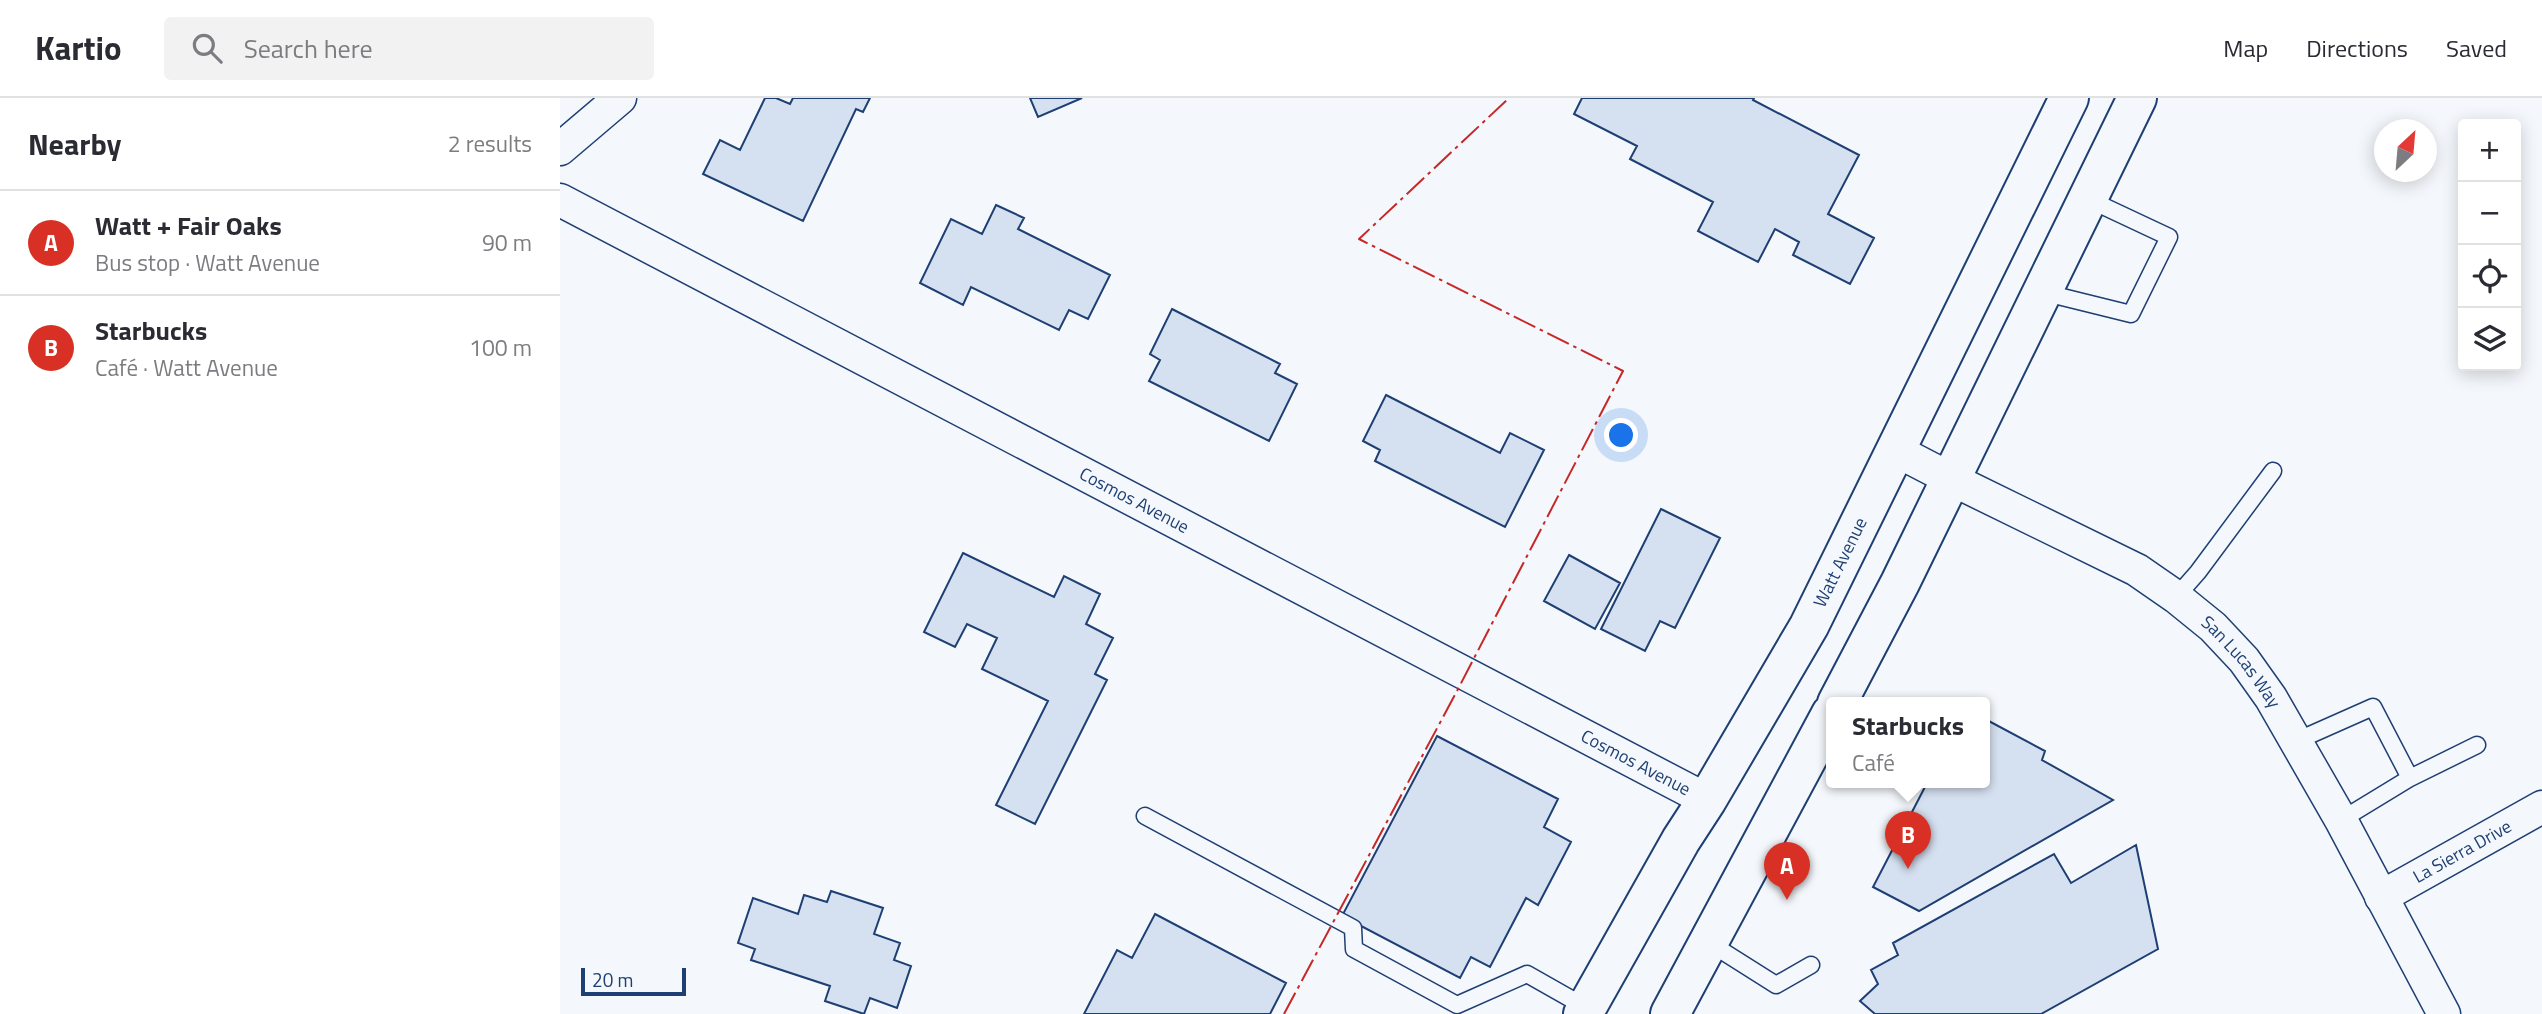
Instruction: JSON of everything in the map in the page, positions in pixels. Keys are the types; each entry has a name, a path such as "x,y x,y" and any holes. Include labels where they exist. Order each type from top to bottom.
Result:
{"main road":[{"name":"Watt Avenue","path":"1585,1011 1681,840 1809,626 2069,98"},
{"path":"1840,697 1951,479 2137,98"},
{"path":"1670,1014 1826,722"}],"street":[{"path":"560,149 620,98"},
{"name":"Cosmos Avenue","path":"560,200 1707,800"},
{"name":"San Lucas Way","path":"1895,450 2137,570 2213,627 2244,660 2271,698 2341,820 2444,1014"},
{"name":"La Sierra Drive","path":"2381,897 2542,807"}],"lane":[{"path":"2042,292 2131,314 2169,237 2088,199"},
{"path":"2176,597 2198,572 2273,471"},
{"path":"2294,742 2373,707 2410,778"},
{"path":"2341,820 2410,778 2477,746"},
{"path":"1145,816 1353,928 1354,949 1457,1005 1527,974 1585,1011"},
{"path":"1708,942 1776,985 1811,965"}],"building":[{"path":"765,98 776,98 790,104 793,98 870,98 863,112 856,109 803,221 703,174 720,140 740,150"},
{"path":"1030,98 1082,98 1038,117"},
{"path":"1582,98 1754,98 1753,100 1859,155 1828,214 1874,238 1850,284 1793,255 1799,242 1775,229 1758,262 1698,231 1713,202 1630,159 1637,146 1574,114"},
{"path":"996,205 1024,218 1018,229 1110,275 1088,319 1069,310 1059,330 971,287 963,305 920,283 951,219 982,234"},
{"path":"1172,309 1280,364 1275,373 1297,384 1269,441 1149,381 1160,360 1150,354"},
{"path":"1386,395 1500,453 1510,433 1544,450 1505,527 1375,461 1380,450 1363,441"},
{"path":"1661,509 1720,538 1675,628 1660,621 1645,651 1601,629"},
{"path":"963,553 1054,597 1064,576 1100,594 1086,624 1113,638 1095,674 1107,680 1035,824 996,805 1048,701 982,669 997,638 967,624 955,647 924,632"},
{"path":"1569,555 1620,583 1595,629 1544,601"},
{"path":"1990,722 2045,751 2042,760 2113,800 1919,911 1873,887 1924,788 1990,788"},
{"path":"1437,736 1558,799 1544,827 1571,842 1538,905 1526,898 1490,967 1471,957 1460,978 1342,916"},
{"path":"2136,845 2158,949 2041,1014 1875,1014 1860,1001 1878,984 1871,970 1898,955 1893,943 2054,854 2071,883"},
{"path":"831,891 883,908 874,934 900,943 894,960 911,966 897,1008 870,998 864,1014 825,1001 830,986 751,960 755,949 738,943 753,898 798,914 804,895 827,902"},
{"path":"1155,914 1286,983 1270,1014 1084,1014 1117,950 1132,958"}],"power":[{"path":"1284,1014 1457,691 1623,371 1359,239 1509,98"}],"place":[{"name":"Starbucks","path":"1908,869"},
{"name":"Watt + Fair Oaks","path":"1787,900"}]}
